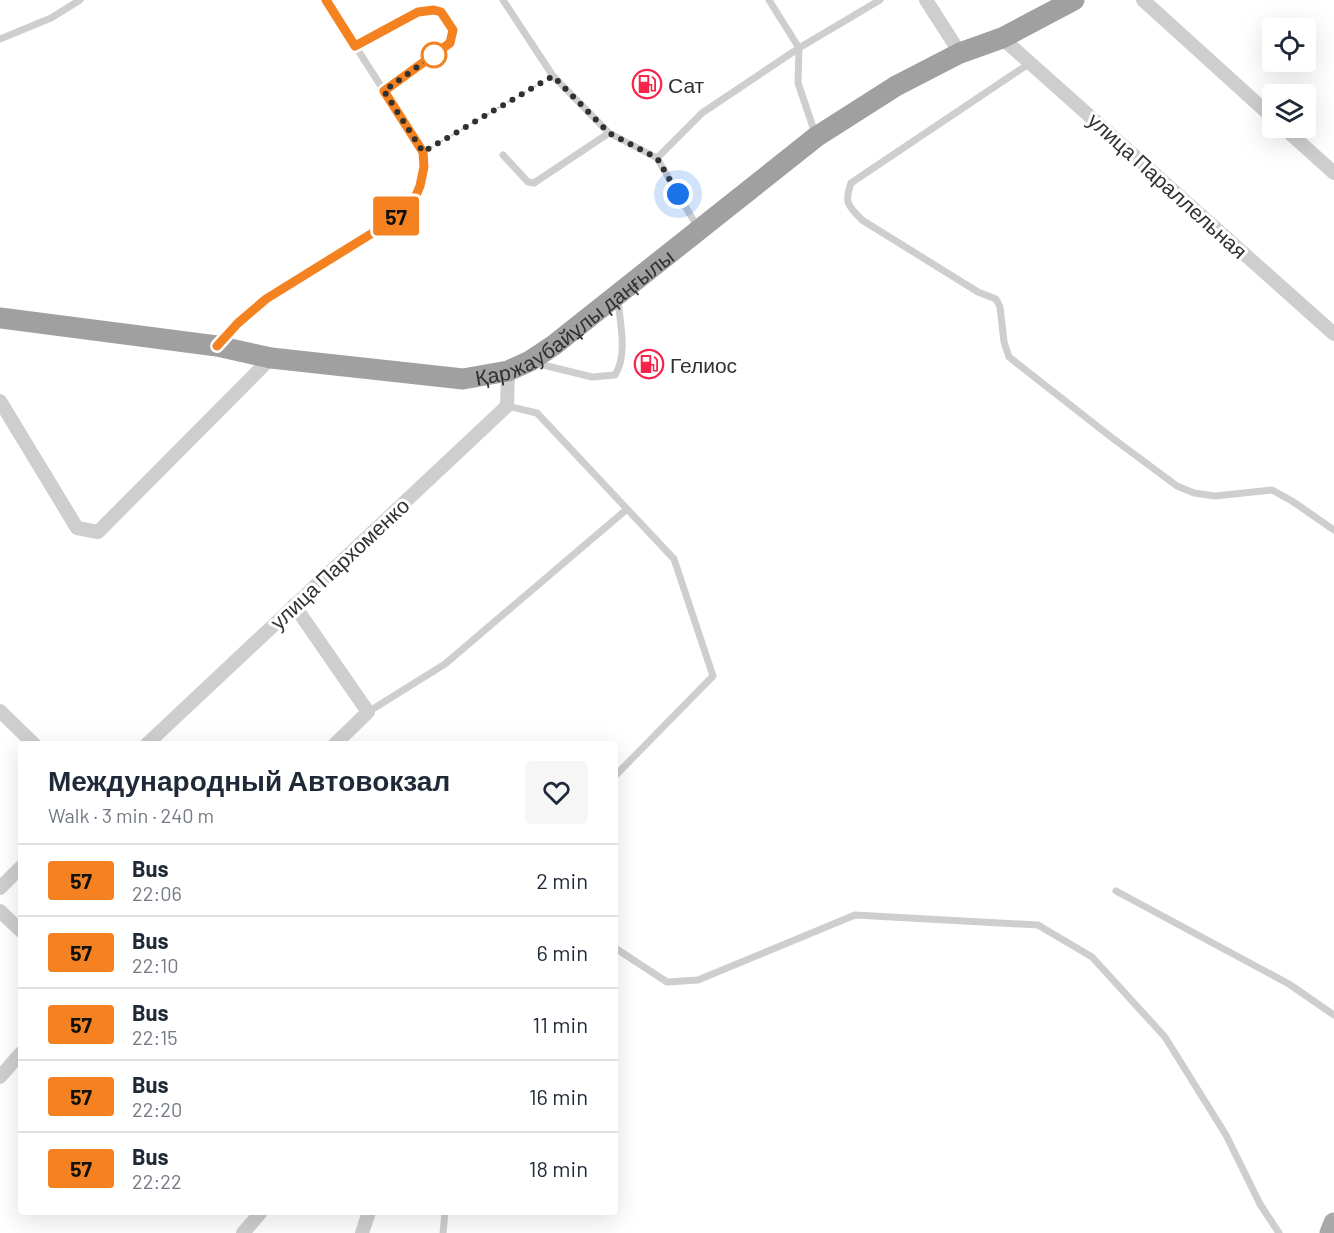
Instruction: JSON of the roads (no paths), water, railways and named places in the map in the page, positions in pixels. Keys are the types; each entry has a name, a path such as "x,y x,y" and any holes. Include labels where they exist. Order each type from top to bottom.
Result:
{"highway":[{"name":"Қаржаубайұлы даңғылы","path":"0,318 217,346 271,358 463,379 508,371 530,361 554,345 816,137 896,86 960,53 1002,38 1074,0"}],"main road":[{"path":"1330,1233 1334,1224"}],"street":[{"path":"926,0 960,53"},
{"path":"1143,0 1262,108"},
{"name":"улица Параллельная","path":"1002,38 1332,327"},
{"path":"1295,138 1334,173"},
{"path":"0,401 77,528 98,532 271,358"},
{"path":"507,406 508,371"},
{"name":"улица Пархоменко","path":"150,741 507,406"},
{"path":"294,605 368,712 337,741"},
{"path":"0,711 31,741"},
{"path":"0,888 18,870"},
{"path":"0,911 18,928"},
{"path":"0,1077 18,1056"},
{"path":"243,1233 258,1215"},
{"path":"362,1233 368,1215"}],"lane":[{"path":"0,39 51,18 80,0"},
{"path":"217,346 238,323 266,299 387,224 414,200 420,186 424,167 423,152 326,0"},
{"path":"503,0 553,76 609,133 657,158 699,230"},
{"path":"769,0 799,48 798,83 816,137"},
{"path":"657,158 702,113 799,48 880,0"},
{"path":"355,46 418,12 427,10 441,12 453,30 450,43 384,91"},
{"path":"1030,63 851,183 847,194 848,206 862,220 978,292 996,299 1000,307 1004,342 1010,357 1177,486 1194,493 1215,496 1272,490 1334,530"},
{"path":"503,155 528,182 534,183 609,133"},
{"path":"530,361 592,377 615,375 621,367 623,356 618,294"},
{"path":"507,406 537,413 674,559 713,676 618,773"},
{"path":"368,712 445,664 627,509"},
{"path":"1116,891 1288,984 1334,1015"},
{"path":"618,950 667,982 687,981 698,980 855,915 1038,925 1092,957 1165,1037 1226,1135 1260,1204 1279,1233"},
{"path":"443,1233 445,1215"}],"place":[{"name":"Сат","path":"647,84"},
{"name":"Гелиос","path":"649,364"}]}
